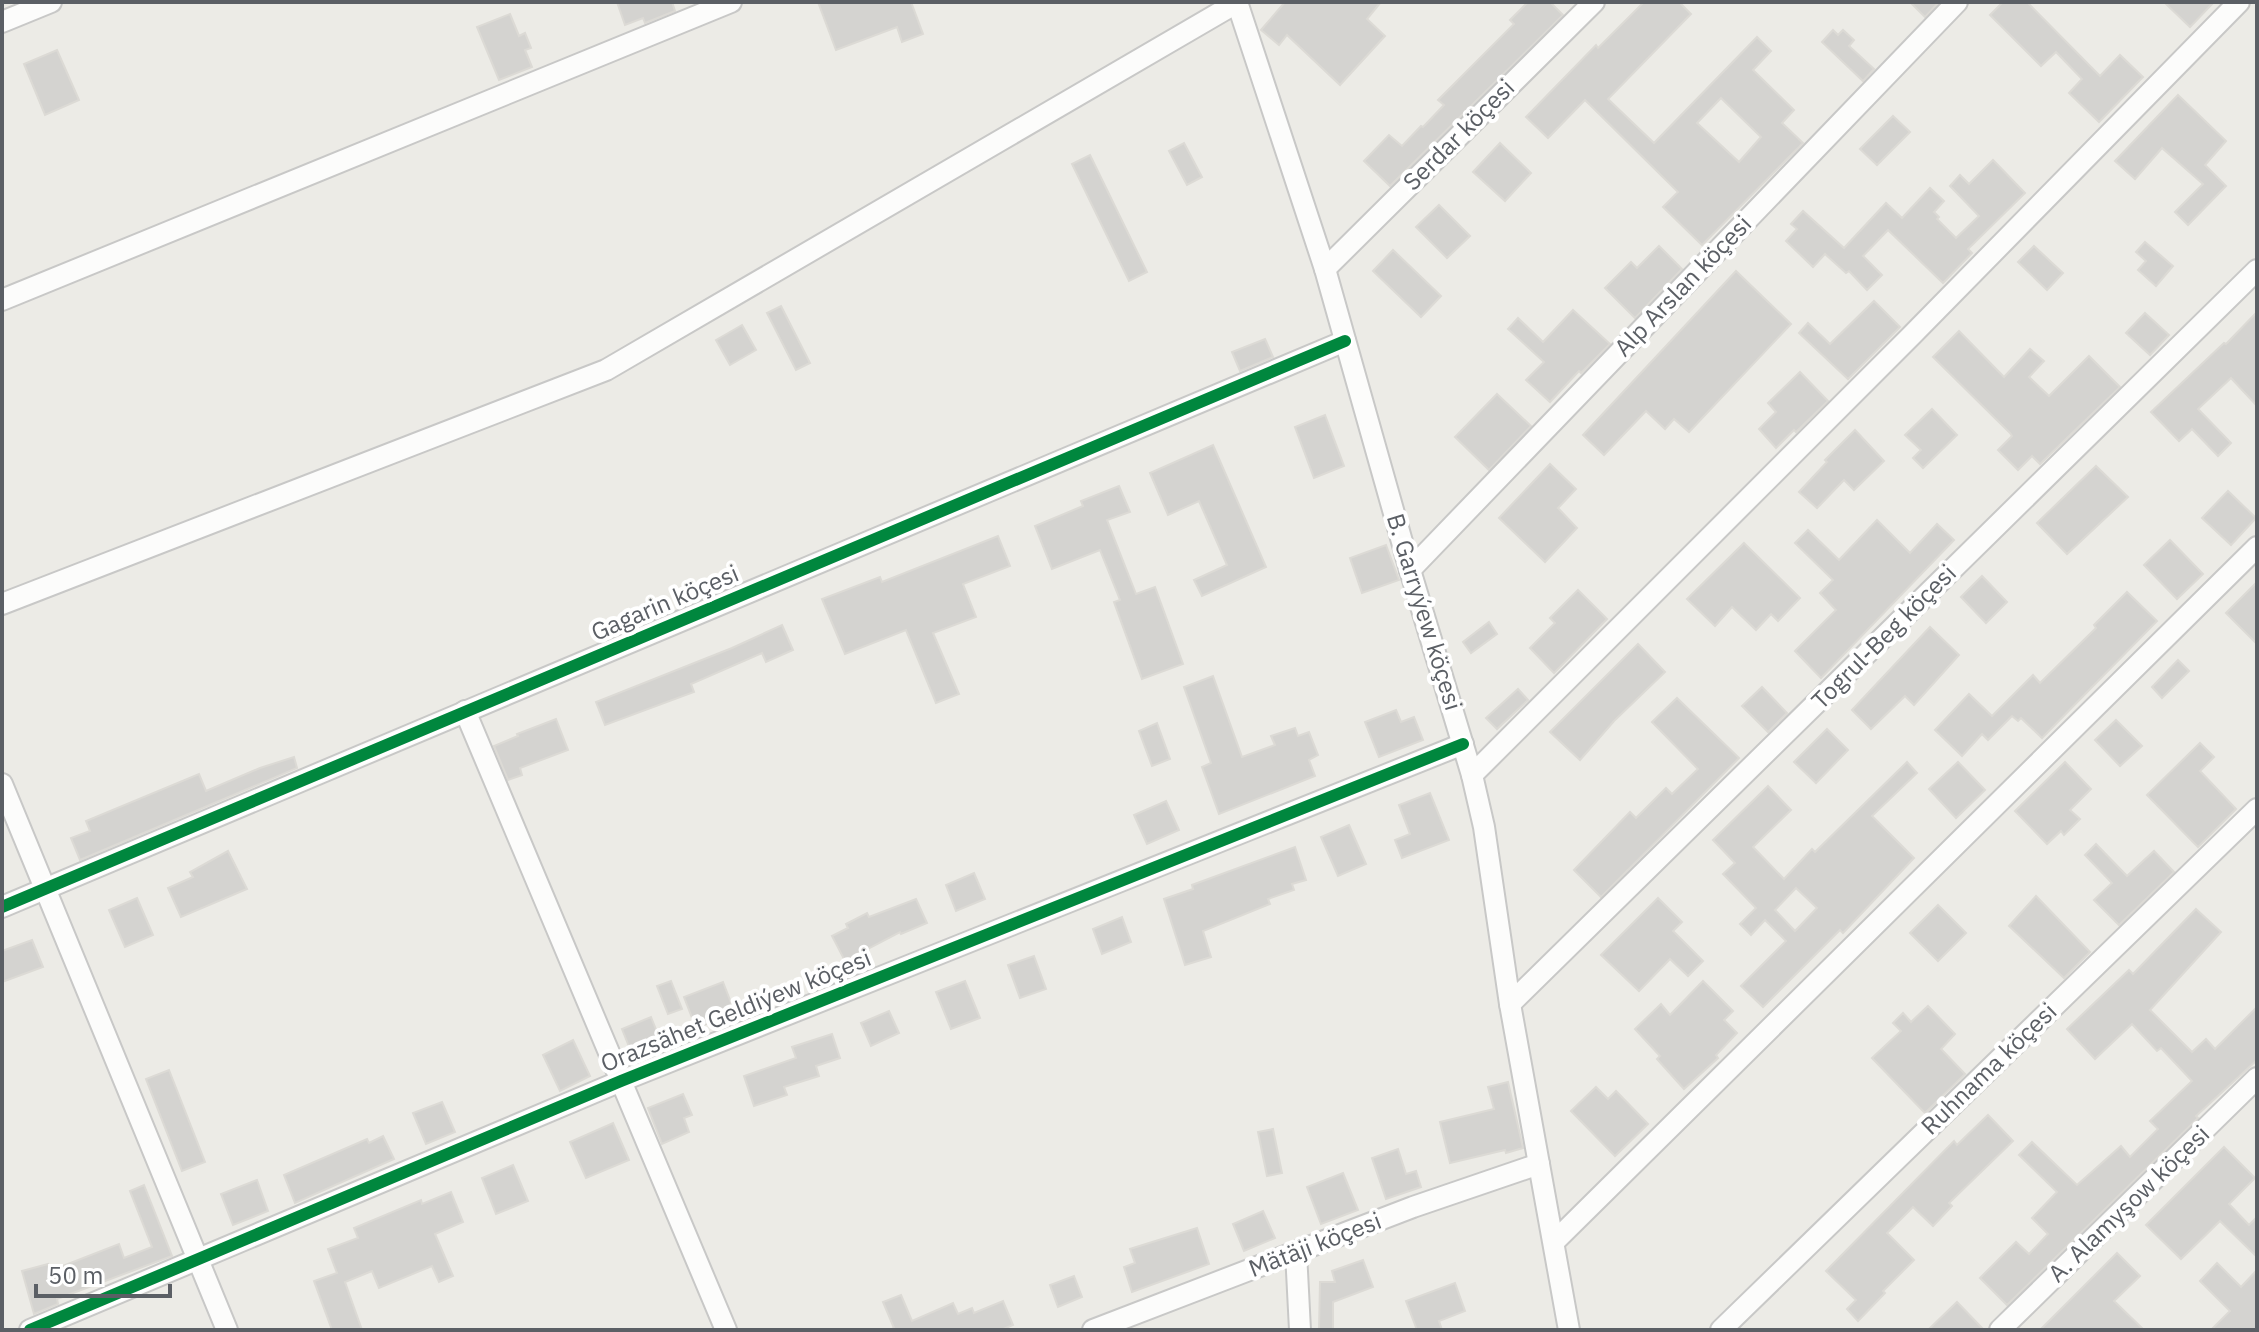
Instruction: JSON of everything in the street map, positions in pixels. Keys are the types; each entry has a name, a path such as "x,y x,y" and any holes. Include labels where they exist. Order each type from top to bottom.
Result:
{"street":[{"path":"2,22 51,2"},
{"path":"2,300 731,2"},
{"path":"2,604 606,370 1238,2"},
{"name":"B. Garryýew köçesi","path":"1238,2 1325,269 1472,775 1484,827 1510,1004 1569,1330"},
{"name":"Serdar köçesi","path":"1325,269 1594,2"},
{"name":"Alp Arslan köçesi","path":"1410,570 1957,2"},
{"path":"1472,775 1912,335 2239,2"},
{"name":"Togrul-Beg köçesi","path":"1510,1004 2257,270"},
{"name":"Gagarin köçesi","path":"2,907 1345,341"},
{"path":"1555,1241 2257,547"},
{"path":"465,711 726,1330"},
{"name":"Orazsähet Geldiýew köçesi","path":"30,1330 621,1081 1463,744"},
{"path":"2,784 227,1330"},
{"name":"Ruhnama köçesi","path":"1721,1330 2257,809"},
{"name":"A. Alamyşow köçesi","path":"2000,1330 2257,1078"},
{"name":"Mätäji köçesi","path":"1093,1330 1413,1207 1539,1164"},
{"path":"1296,1252 1300,1330"}],"building":[{"path":"617,2 672,2 675,11 645,23 643,18 625,25"},
{"path":"818,2 911,2 923,34 902,42 897,27 836,50"},
{"path":"1285,2 1381,2 1367,19 1385,36 1340,85 1287,35 1279,45 1261,30"},
{"path":"1528,2 1550,2 1563,15 1390,186 1364,161 1389,135 1402,146 1423,127 1444,105 1438,100 1514,24 1510,20"},
{"path":"1644,2 1679,2 1691,14 1608,99 1654,143 1757,37 1771,51 1753,70 1794,110 1782,123 1803,143 1702,245 1663,207 1678,192 1585,100 1548,138 1526,117 1596,45 1598,48","holes":["1721,98 1761,137 1739,162 1697,123"]},
{"path":"1910,2 1939,2 1925,17"},
{"path":"2003,2 2027,2 2100,76 2120,55 2143,77 2099,122 2069,93 2082,79 2056,52 2041,66 1990,15"},
{"path":"2164,2 2214,2 2190,27"},
{"path":"510,14 519,36 525,33 531,48 525,50 532,67 499,80 477,27"},
{"path":"1833,30 1838,35 1843,30 1854,40 1849,46 1874,69 1863,81 1822,42"},
{"path":"57,50 79,100 45,115 24,64"},
{"path":"2178,95 2226,141 2205,165 2226,186 2188,225 2175,212 2203,184 2162,148 2135,179 2115,161"},
{"path":"1893,116 1910,132 1877,165 1860,149"},
{"path":"1184,143 1202,177 1187,185 1169,151"},
{"path":"1500,143 1531,173 1505,201 1473,172"},
{"path":"1090,155 1147,272 1129,281 1072,164"},
{"path":"1993,160 2025,193 1968,249 1972,253 1943,283 1888,230 1863,256 1882,275 1867,290 1849,271 1846,273 1825,254 1813,267 1786,241 1797,229 1791,224 1803,211 1844,248 1886,203 1902,218 1930,188 1944,201 1934,212 1939,217 1937,219 1956,238 1979,216 1950,186 1960,175 1969,184"},
{"path":"1439,205 1470,236 1447,258 1416,227"},
{"path":"2145,242 2173,266 2156,286 2138,270 2146,261 2136,252"},
{"path":"1659,246 1682,269 1635,318 1605,288 1631,262 1637,268"},
{"path":"2034,246 2063,273 2047,290 2018,262"},
{"path":"1393,250 1441,296 1421,317 1373,271"},
{"path":"1736,271 1791,324 1689,432 1674,419 1665,429 1646,411 1604,455 1583,435"},
{"path":"1874,301 1900,327 1848,379 1799,333 1808,323 1830,344"},
{"path":"781,306 810,363 796,370 767,313"},
{"path":"1573,310 1610,344 1550,402 1526,380 1544,362 1508,329 1518,318 1543,342"},
{"path":"2257,312 2257,406 2231,378 2198,409 2231,443 2218,456 2192,429 2179,441 2151,412"},
{"path":"2145,313 2169,335 2150,355 2126,333"},
{"path":"742,325 756,350 730,365 716,340"},
{"path":"1959,331 2004,377 2030,349 2044,361 2029,377 2049,396 2089,356 2120,387 2040,464 2032,456 2018,470 1998,450 2012,436 2010,433 1933,357"},
{"path":"1265,339 1273,357 1240,371 1232,352"},
{"path":"1800,372 1828,401 1776,448 1759,429 1776,412 1768,403"},
{"path":"1497,394 1531,426 1489,470 1455,437"},
{"path":"1932,409 1957,435 1923,468 1913,458 1921,450 1905,435"},
{"path":"1325,415 1344,466 1314,478 1295,427"},
{"path":"1855,430 1884,461 1854,490 1844,480 1817,508 1799,492"},
{"path":"1213,445 1266,567 1202,596 1194,580 1227,565 1199,501 1168,515 1150,473"},
{"path":"1550,464 1576,489 1558,508 1577,528 1545,562 1499,518"},
{"path":"2096,466 2128,497 2067,554 2037,523"},
{"path":"1119,486 1130,512 1107,520 1136,594 1155,587 1183,664 1142,679 1114,602 1120,600 1100,550 1052,569 1035,526 1083,506 1081,501"},
{"path":"2228,491 2256,518 2231,545 2202,518"},
{"path":"1877,520 1910,553 1937,524 1954,540 1821,678 1795,651 1836,610 1820,593 1833,580 1795,543 1808,530 1839,560"},
{"path":"998,536 1010,566 963,584 976,617 933,633 959,694 936,703 906,630 845,654 822,599 880,577 882,582"},
{"path":"2170,540 2203,574 2177,599 2144,565"},
{"path":"1744,543 1800,598 1778,621 1771,614 1756,630 1732,607 1715,626 1687,599"},
{"path":"1386,545 1399,580 1362,593 1350,558"},
{"path":"1982,576 2007,602 1986,623 1961,597"},
{"path":"2257,582 2257,644 2226,613"},
{"path":"1578,590 1607,619 1554,673 1530,648 1555,623 1550,618"},
{"path":"2127,592 2157,621 2042,738 2021,718 2018,721 2012,716 1988,740 1982,734 1962,756 1935,730 1969,694 1992,716 2033,675 2040,683 2096,628 2094,625"},
{"path":"1489,622 1497,634 1471,653 1463,642"},
{"path":"782,625 793,650 766,662 762,653 691,684 694,692 605,725 596,702"},
{"path":"1930,627 1959,655 1914,705 1905,696 1871,729 1852,710"},
{"path":"1638,644 1665,672 1614,721 1580,760 1550,732"},
{"path":"2178,660 2189,671 2162,698 2152,687"},
{"path":"1213,676 1242,757 1275,745 1271,736 1295,728 1298,736 1309,732 1318,755 1309,760 1315,776 1219,814 1202,767 1211,763 1184,687"},
{"path":"1762,687 1787,713 1768,732 1742,706"},
{"path":"1518,689 1528,700 1497,729 1486,718"},
{"path":"1677,698 1739,758 1601,897 1574,870 1630,812 1636,818 1666,788 1672,794 1698,769 1652,722"},
{"path":"1396,710 1401,722 1414,717 1423,740 1379,757 1365,722"},
{"path":"556,719 568,750 520,768 522,775 508,780 494,746"},
{"path":"2116,720 2142,746 2120,766 2095,740"},
{"path":"1157,723 1170,759 1152,766 1139,731"},
{"path":"1827,729 1848,750 1816,783 1794,762"},
{"path":"2200,743 2214,757 2200,771 2236,809 2198,847 2147,795"},
{"path":"294,757 297,768 80,860 71,838 90,831 86,821 199,774 206,791"},
{"path":"1907,762 1917,773 1872,816 1914,858 1843,933 1840,930 1763,1007 1741,986 1786,941 1765,920 1751,935 1740,924 1756,908 1723,874 1735,863 1713,840 1768,786 1791,810 1753,847 1784,879 1812,849 1815,852","holes":["1796,888 1817,908 1795,931 1775,910"]},
{"path":"1958,762 1985,790 1956,818 1929,789"},
{"path":"2065,762 2091,789 2070,810 2080,819 2064,835 2061,831 2047,844 2015,811"},
{"path":"1430,793 1449,840 1402,858 1395,840 1410,834 1399,805"},
{"path":"1166,801 1179,830 1147,844 1134,815"},
{"path":"1349,825 1366,864 1338,876 1321,837"},
{"path":"2096,844 2127,876 2154,851 2174,872 2119,925 2094,900 2112,883 2085,855"},
{"path":"1295,847 1306,880 1292,884 1294,890 1268,899 1270,904 1203,931 1211,957 1185,965 1164,899 1193,889 1192,885"},
{"path":"228,851 247,889 181,917 168,888 193,877 190,872"},
{"path":"974,873 985,899 956,911 946,885"},
{"path":"2036,896 2090,952 2064,978 2009,926"},
{"path":"137,898 153,935 125,947 109,910"},
{"path":"1658,898 1682,922 1673,931 1703,961 1688,976 1670,959 1639,991 1601,955"},
{"path":"916,899 927,923 900,932 845,961 832,936 867,913 869,917"},
{"path":"1938,905 1966,933 1938,961 1910,933"},
{"path":"2196,909 2221,932 2150,1010 2192,1052 2206,1039 2215,1049 2257,1007 2257,1060 2196,1116 2198,1118 2007,1305 1980,1278 2016,1242 2029,1254 2048,1234 2032,1218 2057,1192 2019,1155 2032,1142 2077,1185 2121,1146 2130,1157 2158,1129 2150,1121 2192,1081 2161,1048 2157,1051 2132,1024 2095,1059 2067,1029 2129,970 2133,974"},
{"path":"1122,917 1131,942 1102,954 1093,929"},
{"path":"32,940 43,967 2,982 2,951"},
{"path":"1034,956 1046,989 1020,998 1008,965"},
{"path":"671,981 682,1009 668,1014 657,986"},
{"path":"965,981 980,1018 951,1029 936,992"},
{"path":"1703,981 1733,1011 1724,1020 1737,1033 1716,1055 1718,1058 1684,1089 1635,1029 1661,1004 1670,1015"},
{"path":"723,982 735,1013 696,1028 684,997"},
{"path":"1928,1006 1955,1034 1941,1049 1965,1074 1925,1113 1872,1058 1901,1031 1893,1023 1903,1013 1911,1022"},
{"path":"889,1011 899,1033 871,1046 861,1023"},
{"path":"651,1017 661,1042 632,1054 622,1029"},
{"path":"832,1034 840,1058 816,1066 819,1076 784,1087 787,1095 754,1106 744,1076 796,1058 792,1047"},
{"path":"573,1040 590,1076 560,1091 543,1055"},
{"path":"169,1070 205,1162 182,1171 146,1079"},
{"path":"1508,1082 1523,1148 1450,1163 1440,1122 1494,1109 1488,1087"},
{"path":"1596,1087 1608,1099 1616,1091 1648,1124 1615,1156 1571,1111"},
{"path":"683,1094 692,1115 684,1118 689,1132 662,1144 648,1108"},
{"path":"442,1102 455,1132 426,1144 413,1113"},
{"path":"1988,1115 2013,1141 1949,1203 1952,1206 1933,1226 1913,1207 1887,1233 1914,1260 1858,1321 1847,1309 1856,1300 1826,1271 1954,1141 1957,1145"},
{"path":"613,1123 629,1160 586,1178 570,1142"},
{"path":"1273,1129 1282,1173 1267,1176 1258,1132"},
{"path":"383,1136 394,1159 295,1203 284,1175 367,1139 369,1143"},
{"path":"2224,1147 2255,1178 2229,1204 2249,1225 2257,1217 2257,1257 2220,1221 2181,1259 2146,1225"},
{"path":"1398,1149 1406,1174 1416,1171 1421,1187 1386,1199 1372,1158"},
{"path":"513,1165 528,1201 496,1214 482,1178"},
{"path":"1343,1173 1358,1210 1321,1224 1307,1187"},
{"path":"257,1180 268,1211 233,1225 221,1194"},
{"path":"144,1185 172,1256 57,1299 58,1304 34,1314 22,1271 48,1264 50,1271 119,1244 124,1258 152,1247 130,1191"},
{"path":"451,1192 463,1222 435,1234 453,1276 439,1282 432,1266 379,1288 372,1271 345,1282 362,1330 332,1330 314,1281 337,1273 328,1249 358,1238 354,1228 421,1200 422,1204"},
{"path":"1263,1211 1275,1238 1244,1251 1233,1224"},
{"path":"1197,1228 1209,1264 1132,1292 1124,1267 1135,1263 1130,1249"},
{"path":"2117,1253 2140,1276 2114,1301 2144,1330 2040,1330"},
{"path":"1363,1260 1373,1287 1333,1302 1333,1330 1319,1330 1320,1282 1335,1282 1332,1271"},
{"path":"2217,1263 2241,1287 2257,1270 2257,1330 2211,1330 2230,1311 2200,1281"},
{"path":"1074,1276 1082,1297 1058,1307 1050,1285"},
{"path":"1455,1283 1465,1311 1439,1321 1442,1330 1417,1330 1406,1301"},
{"path":"901,1295 912,1321 953,1303 958,1314 972,1308 974,1313 1003,1301 1013,1325 1001,1330 890,1330 894,1328 883,1302"},
{"path":"1957,1302 1984,1330 1928,1330"}],"cycle path":[{"path":"2,907 1345,341"},
{"path":"30,1330 621,1081 1463,744"}]}
